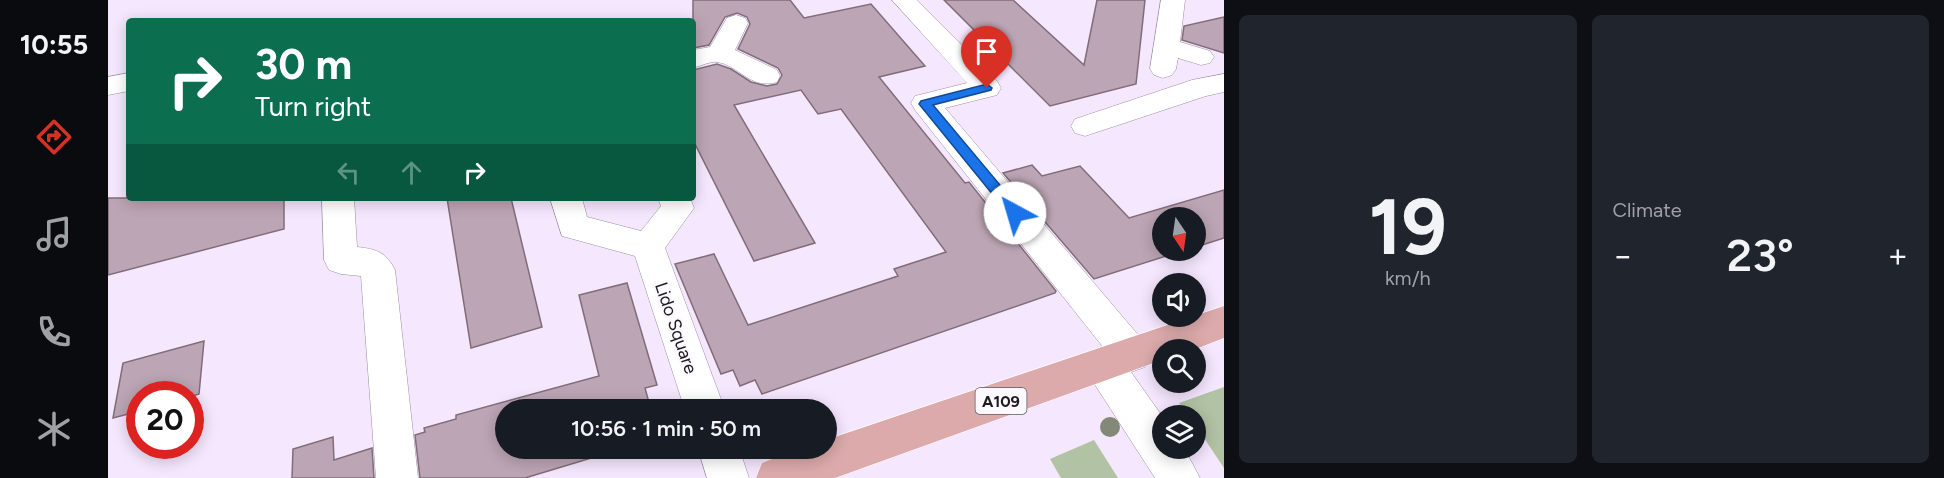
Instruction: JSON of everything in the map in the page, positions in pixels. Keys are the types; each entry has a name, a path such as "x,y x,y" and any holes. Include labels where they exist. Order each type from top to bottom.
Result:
{"main road":[{"name":"A109","path":"777,478 1224,322"}],"street":[{"path":"904,0 987,88 925,104 1117,360 1133,406 1179,478"},
{"path":"1173,0 1165,58 1201,57"},
{"path":"720,53 736,23"},
{"path":"696,58 720,53 767,76"},
{"path":"108,86 126,83"},
{"path":"1084,126 1213,85 1224,106"},
{"path":"338,201 341,260 371,263 378,270 396,468"},
{"path":"567,201 574,227 648,246 678,208 675,201"},
{"name":"Lido Square","path":"648,246 701,399"},
{"path":"722,459 728,478"}],"green space":[{"path":"1224,387 1224,468 1206,441 1206,405 1180,405 1179,403"},
{"path":"1094,440 1118,478 1061,478 1050,459"}],"building":[{"path":"693,0 790,0 804,18 871,4 925,66 879,77 965,183 969,182 1056,291 1055,293 762,394 755,380 740,386 733,370 721,374 675,264 714,254 748,325 898,276 894,269 946,252 841,109 818,114 801,90 734,105 815,243 754,261 696,146 696,69 717,64 731,69 751,82 767,86 777,84 782,75 778,68 738,49 750,24 747,17 737,13 725,17 709,45 696,47 696,18 693,18"},
{"path":"944,0 1013,0 1084,65 1097,0 1145,0 1136,84 1050,106"},
{"path":"1224,17 1224,53 1182,40 1184,26"},
{"path":"1032,165 1042,176 1080,166 1129,218 1152,211 1152,261 1094,279 1003,173"},
{"path":"1224,190 1224,238 1206,244 1206,207 1166,207"},
{"path":"108,198 126,198 126,201 284,201 284,229 108,275"},
{"path":"447,201 512,201 542,327 471,348"},
{"path":"627,283 657,385 645,388 648,399 515,399 599,376 579,295"},
{"path":"204,341 200,381 126,381 126,415 113,418 123,363"},
{"path":"495,404 495,459 588,459 525,478 420,478 415,435 425,432 424,428 456,419 456,415"},
{"path":"333,437 334,460 372,448 374,478 292,478 293,449"}],"route":[{"path":"987,88 925,104 1015,213"}]}
